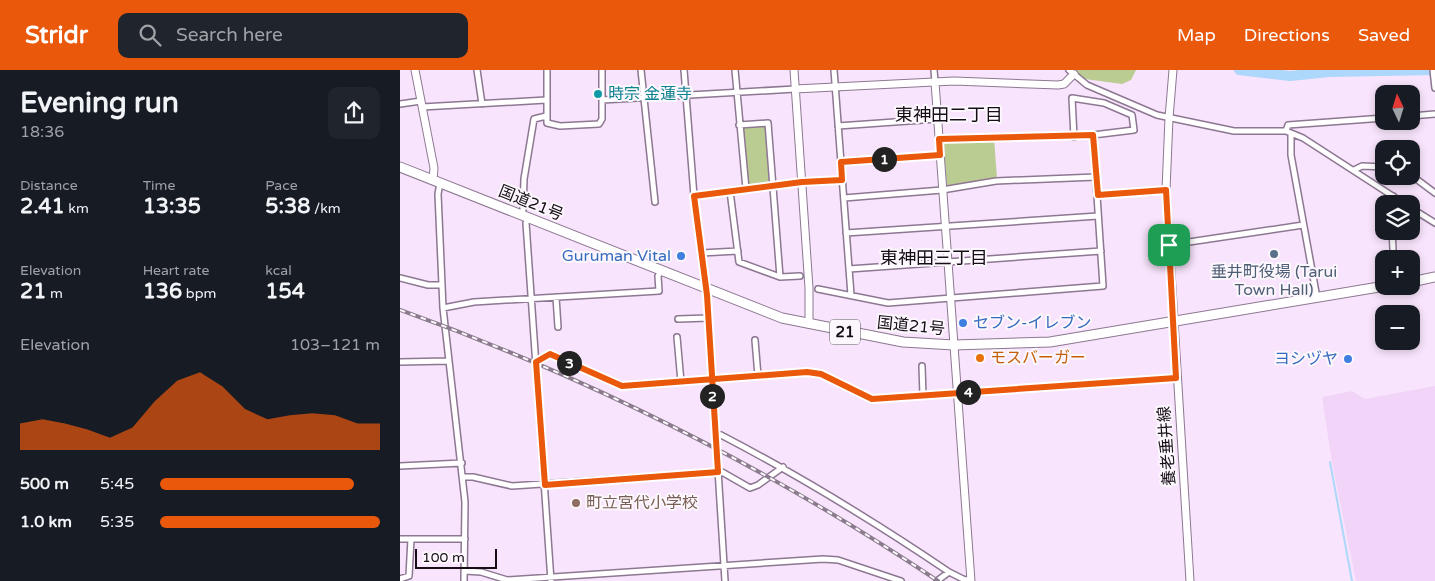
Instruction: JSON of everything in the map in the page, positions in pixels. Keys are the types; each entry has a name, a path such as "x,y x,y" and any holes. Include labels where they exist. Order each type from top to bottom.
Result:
{"highway":[{"name":"国道21号","path":"400,167 706,290 782,318 903,342 954,345 1050,342 1375,288"},
{"path":"1420,280 1435,278"}],"street":[{"path":"415,70 437,182 443,308 448,361 464,477 464,581"},
{"path":"477,70 482,104"},
{"path":"547,70 546,116 547,123 552,125 599,124 602,120 602,70"},
{"path":"641,70 655,202"},
{"path":"684,70 694,196 706,290 725,581"},
{"path":"735,70 746,189"},
{"path":"794,70 809,288 809,324"},
{"path":"834,70 851,295"},
{"path":"716,434 783,467 821,489 949,572 965,580 971,580 934,70"},
{"name":"養老垂井線","path":"1173,70 1166,190 1176,378 1190,581"},
{"path":"1433,70 1435,88"},
{"path":"602,100 935,82 1058,85 1064,84 1071,72 1086,85 1157,115 1234,131 1289,133 1303,138 1392,195"},
{"path":"939,139 1074,137 1134,130 1132,114 1104,103 1072,98 1074,137"},
{"path":"400,104 482,104 546,100"},
{"path":"1420,115 1435,114"},
{"path":"546,116 534,118 524,179 523,210 526,223 551,579"},
{"path":"838,126 937,119"},
{"path":"1317,298 1291,155 1288,125 1375,119"},
{"path":"739,125 768,123 780,277"},
{"path":"818,290 888,303 1103,286 1093,135"},
{"path":"841,162 940,155"},
{"path":"1354,170 1362,166 1375,167"},
{"path":"844,198 942,190 996,181 1096,177"},
{"path":"694,196 773,185 842,180"},
{"path":"1420,182 1435,193"},
{"path":"1098,195 1166,190"},
{"path":"730,191 739,262 780,277 800,276"},
{"path":"1420,214 1435,223"},
{"path":"846,233 1098,216"},
{"path":"1169,245 1303,225"},
{"path":"1392,240 1393,249"},
{"path":"701,253 738,251"},
{"path":"849,269 1101,251"},
{"path":"443,308 474,302 659,291 658,276 661,271"},
{"path":"400,278 428,285 441,285"},
{"path":"556,297 558,327"},
{"path":"678,319 708,318"},
{"path":"677,337 681,382"},
{"path":"756,340 758,376"},
{"path":"536,362 550,354 622,386 807,372 821,374 872,399 1176,378"},
{"path":"400,362 448,361"},
{"path":"922,366 923,396"},
{"path":"400,466 462,463"},
{"path":"464,477 473,477 512,486 722,472 750,488 758,485 783,467"},
{"path":"400,539 465,539"},
{"path":"400,579 409,576 411,539"},
{"path":"465,571 481,572 507,580 551,579 823,559 838,560 901,581"},
{"path":"937,581 949,572"}],"shaded area":[{"path":"1435,386 1435,581 1356,581 1332,462 1322,397 1352,391 1365,399"}],"green space":[{"path":"1074,70 1136,70 1131,80 1122,84 1085,79"},
{"path":"768,123 773,183 748,186 742,126"},
{"path":"994,138 997,178 947,187 943,139"}],"waterway":[{"path":"1239,70 1290,76 1329,72 1435,70"},
{"path":"1330,462 1352,581"}],"railway":[{"path":"400,310 541,365 678,429 810,501 938,581"}],"place":[{"name":"時宗 金蓮寺","path":"598,94"},
{"name":"垂井町役場 (Tarui Town Hall)","path":"1274,254"},
{"name":"Guruman Vital","path":"681,256"},
{"name":"セブン-イレブン","path":"963,323"},
{"name":"モスバーガー","path":"980,358"},
{"name":"ヨシヅヤ","path":"1348,359"},
{"name":"町立宮代小学校","path":"576,503"}],"district":[{"name":"東神田二丁目","path":"949,115"},
{"name":"東神田三丁目","path":"934,258"}],"route":[{"path":"1169,245 1166,190 1098,195 1093,135 1074,137 939,139 940,155 841,162 842,180 802,182 694,196 707,295 711,380 718,472 545,485 536,362 550,354 616,385 622,386 711,380 807,372 821,374 872,399 1176,378 1169,245"}]}
